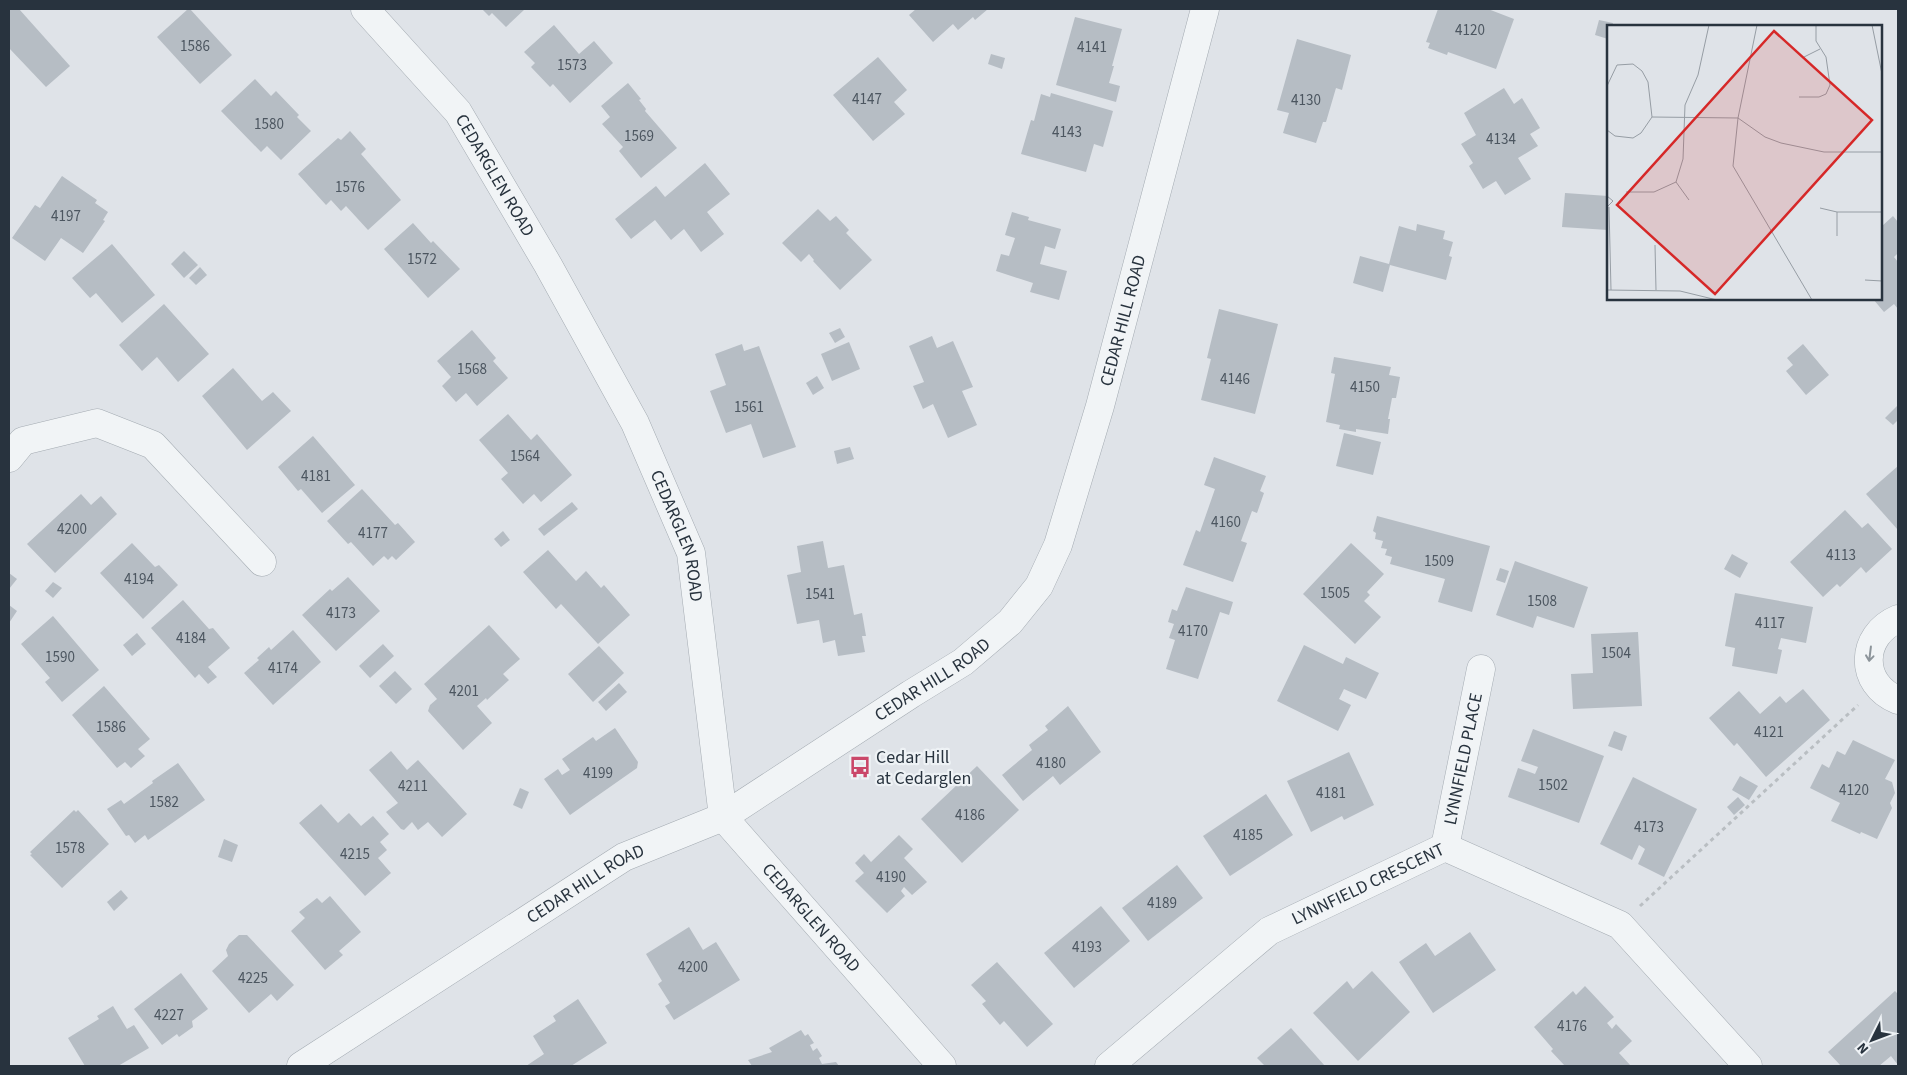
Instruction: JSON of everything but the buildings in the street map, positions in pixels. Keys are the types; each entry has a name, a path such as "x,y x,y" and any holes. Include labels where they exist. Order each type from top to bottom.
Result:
{"street":[{"name":"CEDARGLEN ROAD","path":"365,9 458,112 548,265 635,423 690,553 723,817 942,1066"},
{"name":"CEDAR HILL ROAD","path":"301,1066 624,857 723,817 963,662 1010,622 1038,586 1058,545 1100,406 1204,9"},
{"path":"9,458 23,441 97,422 153,445 262,562"},
{"path":"1888,693 1871,675 1868,661 1870,648 1876,635 1885,625 1898,619"},
{"name":"LYNNFIELD PLACE","path":"1445,847 1481,669"},
{"name":"LYNNFIELD CRESCENT","path":"1110,1066 1269,931 1445,847 1620,925 1748,1066"}],"path":[{"path":"1620,925 1888,693"}],"place":[{"name":"Cedar Hill at Cedarglen","path":"860,767"}]}
